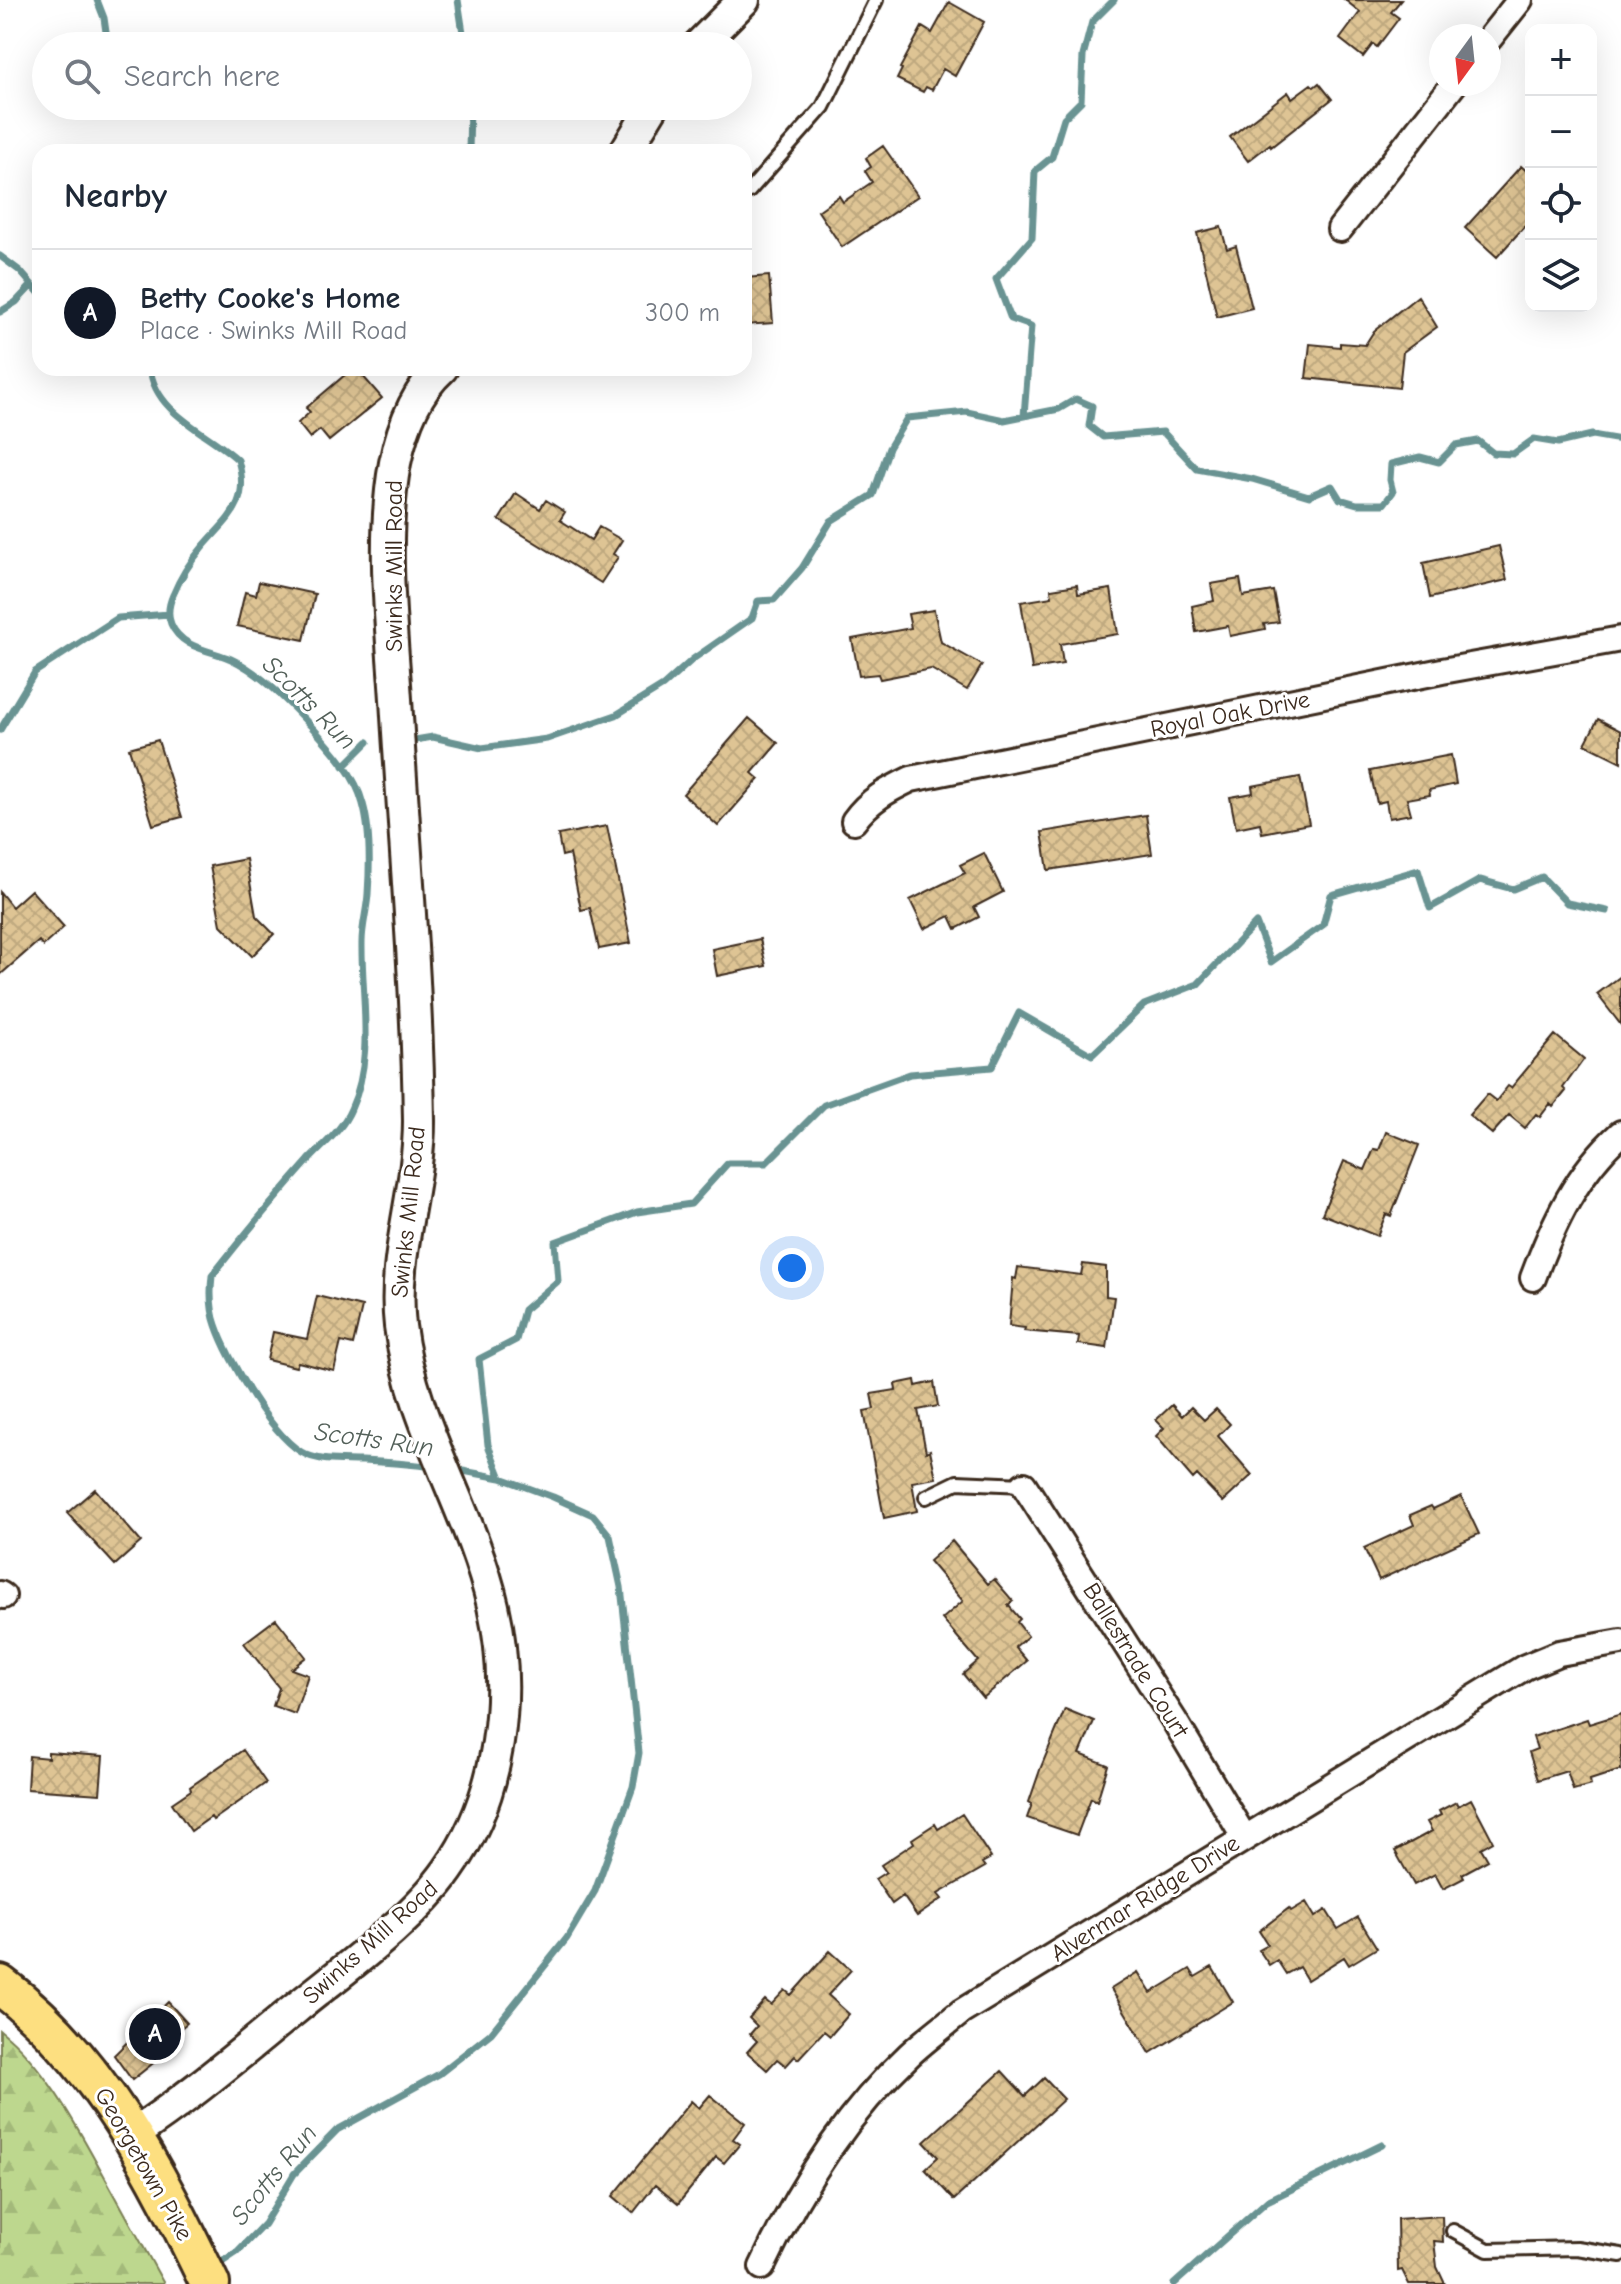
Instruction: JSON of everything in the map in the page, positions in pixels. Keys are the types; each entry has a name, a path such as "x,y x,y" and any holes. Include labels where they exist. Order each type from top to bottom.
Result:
{"main road":[{"name":"Georgetown Pike","path":"0,1985 61,2041 92,2075 132,2135 203,2268"}],"street":[{"path":"712,32 744,0"},
{"path":"1501,24 1520,0"},
{"path":"1340,229 1445,96"},
{"path":"630,144 644,120"},
{"name":"Swinks Mill Road","path":"132,2135 173,2108 364,1953 416,1905 447,1872 468,1837 483,1803 495,1762 501,1681 493,1609 470,1533 411,1379 397,1298 419,1129 389,582 391,501 395,463 405,426 418,395 435,376"},
{"name":"Royal Oak Drive","path":"854,821 863,808 885,791 911,779 1442,671 1621,639"},
{"path":"1533,1278 1565,1203 1592,1163 1621,1133"},
{"name":"Ballestrade Court","path":"1024,1485 1174,1720 1244,1837"},
{"name":"Alvermar Ridge Drive","path":"762,2267 786,2215 822,2157 865,2101 909,2055 961,2012 1525,1667 1559,1653 1621,1642"}],"lane":[{"path":"752,188 823,107 876,0"},
{"path":"926,1497 957,1482 1024,1485"},
{"path":"1453,2231 1488,2250 1577,2248 1621,2255"}],"green space":[{"path":"0,2030 31,2060 57,2095 164,2284 0,2284"}],"building":[{"path":"1345,0 1401,0 1391,12 1399,18 1377,47 1373,44 1363,57 1340,39 1360,12"},
{"path":"949,2 984,22 955,76 943,69 932,90 926,87 923,92 897,79 900,68 922,27 932,33"},
{"path":"1319,83 1332,99 1248,161 1230,137 1288,92 1292,98 1311,84 1314,87"},
{"path":"883,146 918,196 842,247 818,211 839,196 843,202 872,182 865,171 871,167 866,158"},
{"path":"1521,166 1525,170 1525,226 1497,257 1465,228"},
{"path":"1221,227 1227,249 1236,246 1252,308 1217,317 1197,233"},
{"path":"769,276 773,323 752,324 752,277"},
{"path":"1418,296 1437,327 1403,352 1399,388 1306,378 1310,344 1340,347 1340,343 1365,345 1374,331"},
{"path":"344,376 363,376 382,398 329,441 320,430 310,438 298,423 310,412 306,408"},
{"path":"516,493 540,509 546,500 565,512 560,520 591,540 599,527 622,540 613,554 618,557 601,583 499,520"},
{"path":"1499,546 1507,580 1430,598 1423,563"},
{"path":"1240,579 1243,596 1273,591 1279,622 1264,624 1265,629 1230,636 1228,626 1196,632 1192,606 1214,601 1211,584"},
{"path":"259,582 315,594 304,640 237,626 245,592 256,595"},
{"path":"1077,585 1078,594 1111,589 1118,634 1060,644 1063,664 1032,669 1021,602 1052,597 1051,589"},
{"path":"934,610 941,642 982,665 967,690 931,669 880,679 878,674 859,676 852,639 911,628 908,614"},
{"path":"749,718 778,743 752,773 759,779 718,826 683,794"},
{"path":"1598,719 1621,731 1621,762 1585,744"},
{"path":"158,740 182,817 153,825 129,748"},
{"path":"1451,755 1456,784 1429,790 1430,795 1407,799 1411,814 1389,818 1386,801 1377,803 1370,771"},
{"path":"1300,777 1309,824 1262,833 1260,823 1236,828 1230,797 1253,793 1252,786"},
{"path":"1146,815 1152,854 1048,870 1042,832"},
{"path":"607,826 631,943 599,949 590,908 581,910 570,854 562,856 558,835"},
{"path":"984,853 1003,892 974,907 979,917 956,929 950,916 924,929 910,900 965,873 960,865"},
{"path":"246,859 256,916 274,934 252,956 221,925 210,866"},
{"path":"31,890 64,927 43,946 39,941 0,975 0,892 12,907"},
{"path":"760,939 766,966 717,976 712,949"},
{"path":"1621,976 1621,1025 1597,994"},
{"path":"1555,1035 1584,1059 1553,1107 1550,1104 1540,1117 1536,1114 1525,1128 1509,1115 1492,1134 1469,1115 1487,1094 1496,1101 1508,1086 1511,1088"},
{"path":"1386,1132 1419,1145 1391,1216 1386,1214 1377,1236 1322,1214 1344,1161 1365,1170 1374,1149 1379,1150"},
{"path":"1083,1264 1106,1267 1106,1296 1114,1297 1107,1348 1078,1344 1079,1336 1024,1331 1025,1328 1009,1326 1013,1278 1016,1279 1018,1267 1081,1275"},
{"path":"317,1296 362,1307 353,1345 341,1342 334,1371 298,1362 296,1367 267,1360 273,1332 307,1339"},
{"path":"915,1380 916,1386 934,1382 938,1406 918,1410 926,1452 930,1450 936,1478 912,1482 917,1511 884,1518 864,1411 874,1409 871,1394 896,1390 895,1384"},
{"path":"1172,1405 1182,1416 1191,1407 1204,1420 1216,1409 1230,1424 1218,1436 1252,1475 1223,1502 1197,1475 1193,1479 1156,1436 1164,1428 1156,1420"},
{"path":"95,1489 141,1542 115,1565 67,1513"},
{"path":"1461,1496 1479,1534 1379,1580 1364,1548 1414,1525 1410,1515 1431,1506 1433,1509"},
{"path":"952,1541 988,1584 994,1579 1013,1601 1008,1605 1020,1619 1017,1622 1028,1636 1015,1647 1027,1661 983,1698 963,1674 978,1661 942,1619 963,1601 929,1561"},
{"path":"276,1619 306,1657 291,1669 308,1675 295,1714 273,1706 279,1688 244,1643"},
{"path":"1065,1709 1094,1721 1080,1754 1108,1765 1097,1801 1091,1798 1077,1835 1027,1818 1041,1767"},
{"path":"1621,1714 1621,1770 1590,1780 1591,1785 1573,1790 1567,1771 1538,1780 1529,1752 1537,1749 1533,1737 1587,1719 1589,1724"},
{"path":"243,1750 266,1783 213,1820 211,1817 191,1831 172,1803"},
{"path":"48,1752 103,1756 100,1794 27,1789 29,1756 48,1758"},
{"path":"1471,1799 1493,1841 1481,1848 1488,1860 1443,1889 1435,1874 1414,1885 1395,1851 1432,1831 1427,1822 1441,1815 1439,1811 1456,1802 1458,1806"},
{"path":"962,1814 991,1858 982,1863 985,1867 938,1894 942,1899 917,1916 903,1896 892,1904 875,1879 886,1872 881,1865 914,1843 912,1839 935,1824 938,1829"},
{"path":"1306,1902 1315,1917 1326,1910 1338,1929 1358,1917 1377,1948 1349,1965 1344,1957 1307,1980 1299,1967 1286,1974 1277,1960 1269,1965 1259,1950 1268,1945 1259,1931 1289,1908 1291,1911"},
{"path":"830,1951 851,1970 828,1995 849,2014 830,2036 824,2031 798,2059 795,2056 786,2066 777,2059 767,2070 747,2052 757,2041 750,2034 757,2026 749,2018 765,2000 771,2005 785,1990 791,1995"},
{"path":"1212,1967 1233,2002 1150,2053 1111,1989 1138,1972 1151,1993 1190,1969 1195,1977"},
{"path":"168,2002 187,2023 161,2045 167,2052 132,2080 114,2055"},
{"path":"1002,2071 1025,2096 1044,2078 1064,2099 954,2200 925,2169 938,2157 924,2142"},
{"path":"710,2095 745,2123 733,2139 740,2144 724,2163 716,2157 678,2204 655,2185 633,2213 613,2196 691,2101 699,2108"},
{"path":"1442,2216 1443,2242 1434,2241 1437,2267 1445,2284 1409,2284 1402,2270 1398,2271 1397,2219"}],"waterway":[{"path":"97,0 106,32"},
{"name":"Scotts Run","path":"458,0 463,32"},
{"path":"1024,416 1031,326 1011,319 996,279 1032,238 1035,171 1052,157 1064,118 1081,101 1083,56 1092,22 1114,0"},
{"name":"Scotts Run","path":"469,144 470,120"},
{"path":"0,256 32,285"},
{"path":"0,312 16,302 32,285"},
{"name":"Scotts Run","path":"152,376 162,398 172,410 238,460 241,475 239,500 234,510 182,576 170,602 171,624 189,643 231,659 252,672 310,725 354,782 363,804 369,837 368,894 362,942 365,1048 358,1089 351,1109 338,1130 284,1188 212,1276 214,1319 230,1357 253,1397 294,1447 320,1459 436,1467"},
{"path":"415,740 433,737 482,748 547,739 616,715 663,686 693,659 752,618 758,601 774,600 802,568 831,521 873,495 889,448 907,418 967,412 1004,420 1059,409 1076,399 1092,406 1089,426 1103,437 1163,432 1197,469 1252,479 1309,496 1332,486 1340,499 1357,504 1384,504 1393,492 1391,464 1420,457 1439,462 1456,445 1478,441 1493,453 1513,454 1534,439 1558,443 1592,435 1621,440"},
{"path":"0,730 35,672 118,618 169,614"},
{"path":"344,766 368,742"},
{"path":"501,1478 488,1445 479,1359 516,1340 524,1310 558,1281 555,1242 637,1212 691,1204 728,1163 766,1163 824,1105 910,1074 992,1067 1019,1013 1092,1055 1144,1005 1198,984 1256,923 1271,962 1323,925 1331,895 1418,870 1430,908 1480,880 1513,889 1542,877 1567,903 1607,911"},
{"name":"Scotts Run","path":"216,2266 237,2252 264,2224 294,2174 337,2130 439,2074 491,2033 567,1938 595,1891 633,1787 639,1753 621,1587 610,1536 593,1515 553,1497 501,1478 452,1469"},
{"path":"1174,2284 1267,2201 1382,2145"}],"place":[{"name":"Betty Cooke's Home","path":"155,2034"}]}
